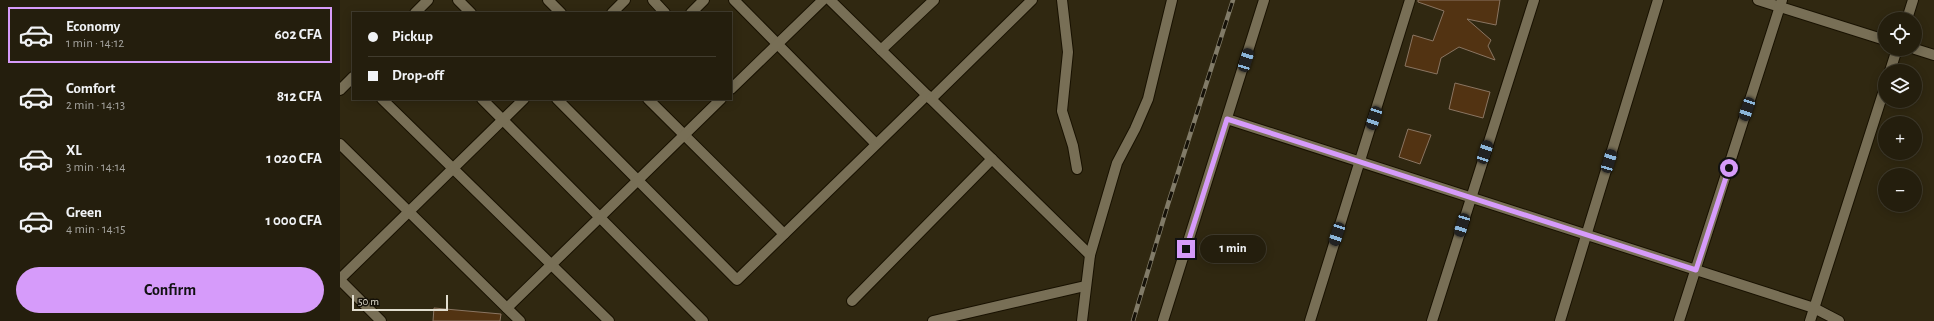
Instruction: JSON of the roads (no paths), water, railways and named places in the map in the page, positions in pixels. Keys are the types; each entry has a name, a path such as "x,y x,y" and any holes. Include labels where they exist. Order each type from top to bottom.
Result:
{"street":[{"path":"416,12 428,0"},
{"path":"458,0 470,12"},
{"path":"548,0 560,12"},
{"path":"613,12 625,0"},
{"path":"653,0 664,12"},
{"path":"692,12 704,0"},
{"path":"734,0 876,144"},
{"path":"732,89 822,0"},
{"path":"830,0 1090,255"},
{"path":"881,50 934,0"},
{"path":"558,100 737,280 876,144 929,97 1032,0"},
{"path":"1062,0 1068,52 1062,111 1074,146 1077,169"},
{"path":"1082,321 1085,286 1090,255 1117,163 1135,129 1148,99 1172,0"},
{"path":"1163,321 1264,0"},
{"path":"1310,321 1410,0"},
{"path":"1432,321 1534,0"},
{"path":"1560,321 1658,0"},
{"path":"1758,0 1781,4 1878,38"},
{"path":"1909,12 1913,0"},
{"path":"1680,321 1781,4"},
{"path":"1922,51 1934,55"},
{"path":"340,90 352,78"},
{"path":"383,100 609,321"},
{"path":"483,100 703,321"},
{"path":"380,321 340,280 523,100"},
{"path":"649,100 784,234"},
{"path":"507,308 720,100"},
{"path":"1810,321 1879,108"},
{"path":"1227,119 1814,308 1839,321"},
{"path":"340,144 520,321"},
{"path":"852,301 992,159"},
{"path":"933,321 1085,286"}],"railway":[{"path":"1133,321 1168,204 1233,0"}]}
